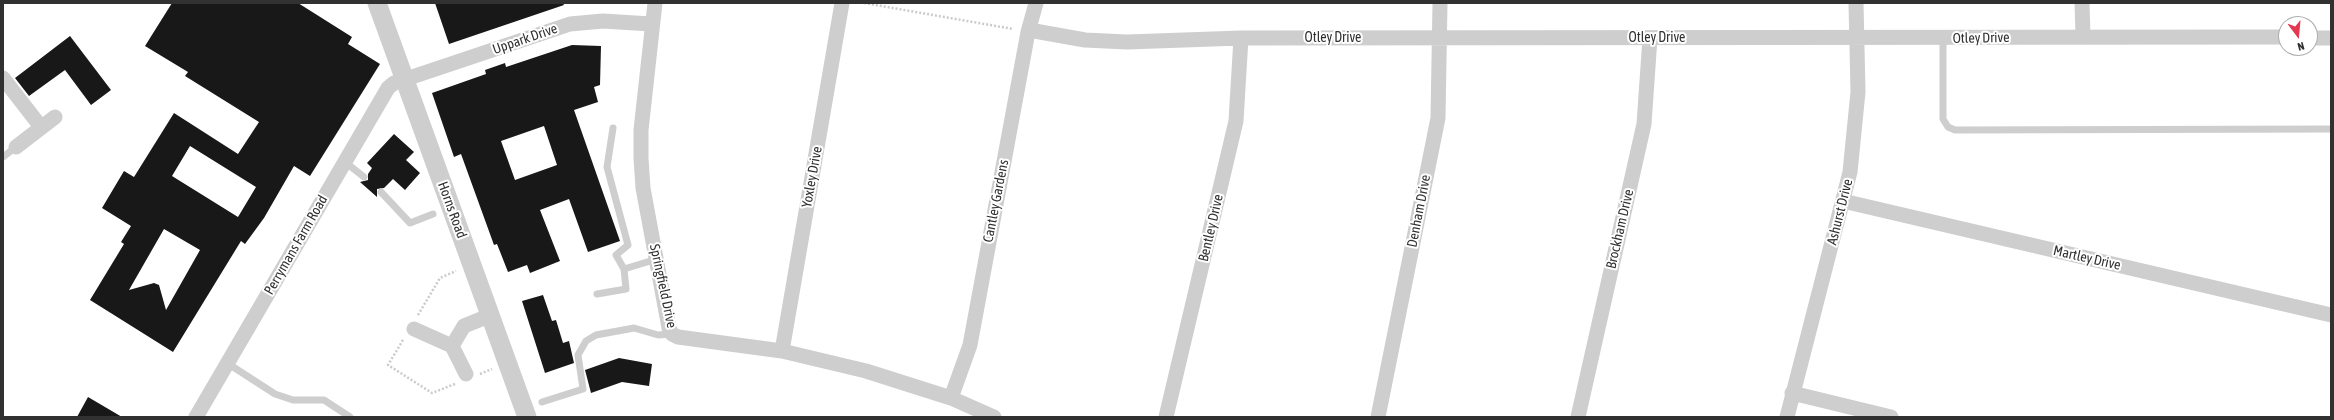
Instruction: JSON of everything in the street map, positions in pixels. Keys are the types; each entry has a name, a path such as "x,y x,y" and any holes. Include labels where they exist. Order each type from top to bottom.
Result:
{"street":[{"name":"Horns Road","path":"377,3 527,417"},
{"name":"Springfield Drive","path":"655,3 651,24 641,130 641,158 643,188 669,328 672,334 678,337 782,351 866,370 951,398 994,417"},
{"name":"Yoxley Drive","path":"782,351 842,3"},
{"name":"Cantley Gardens","path":"951,398 970,345 1028,31 1036,3"},
{"name":"Denham Drive","path":"1378,417 1438,118 1440,3"},
{"name":"Ashurst Drive","path":"1787,417 1850,172 1857,99 1856,3"},
{"path":"2082,3 2083,36"},
{"name":"Uppark Drive","path":"404,80 570,24 603,21 651,24"},
{"name":"Otley Drive","path":"1028,31 1086,40 1127,42 1241,38 1857,39 2083,36 2278,37"},
{"name":"Bentley Drive","path":"1166,417 1236,121 1241,38"},
{"name":"Brockham Drive","path":"1578,417 1644,124 1650,38"},
{"path":"2318,38 2331,38"},
{"path":"3,78 40,127"},
{"name":"Perrymans Farm Road","path":"196,417 388,88 404,80"},
{"path":"16,147 40,127 55,117"},
{"name":"Martley Drive","path":"1843,201 2331,316"},
{"path":"452,346 464,326 490,315"},
{"path":"414,329 452,346 466,374"},
{"path":"1792,393 1891,417"}],"lane":[{"path":"1943,38 1943,119 1948,127 1955,130 2331,129"},
{"path":"598,294 626,289 624,269 616,255 628,245 607,166 613,128"},
{"path":"3,157 16,147"},
{"path":"345,162 364,177"},
{"path":"381,192 410,223 433,214"},
{"path":"624,269 657,259"},
{"path":"542,402 583,389 578,355 586,341 596,335 634,328 658,335 672,334"},
{"path":"227,363 275,394 293,400 324,400 350,417"}],"path":[{"path":"864,3 1028,31"}],"building":[{"path":"172,3 298,3 352,37 348,44 380,64 310,176 294,166 264,218 245,244 241,241 173,352 90,300 124,244 121,242 131,226 102,208 124,171 134,177 174,113 238,154 259,122 185,76 188,72 145,46","holes":["190,146 256,187 238,217 172,176","164,229 200,250 166,310 159,285 154,283 129,290"]},
{"path":"435,3 563,3 564,5 449,44"},
{"path":"70,36 111,90 91,105 65,70 29,96 15,78"},
{"path":"572,45 601,46 600,85 594,87 598,102 574,110 620,241 588,252 569,199 540,210 560,261 530,273 527,265 508,272 497,244 494,245 461,154 454,157 432,93 486,74 485,70 505,63 506,67","holes":["544,126 557,165 515,180 501,141"]},
{"path":"394,134 414,152 406,160 420,173 405,190 393,179 384,188 377,189 377,197 360,182 368,180 368,174 372,168 367,163"},
{"path":"543,295 552,321 556,320 563,343 569,341 574,363 545,373 522,301"},
{"path":"619,358 652,364 649,386 622,382 591,393 585,370"},
{"path":"88,397 122,417 77,417"}]}
